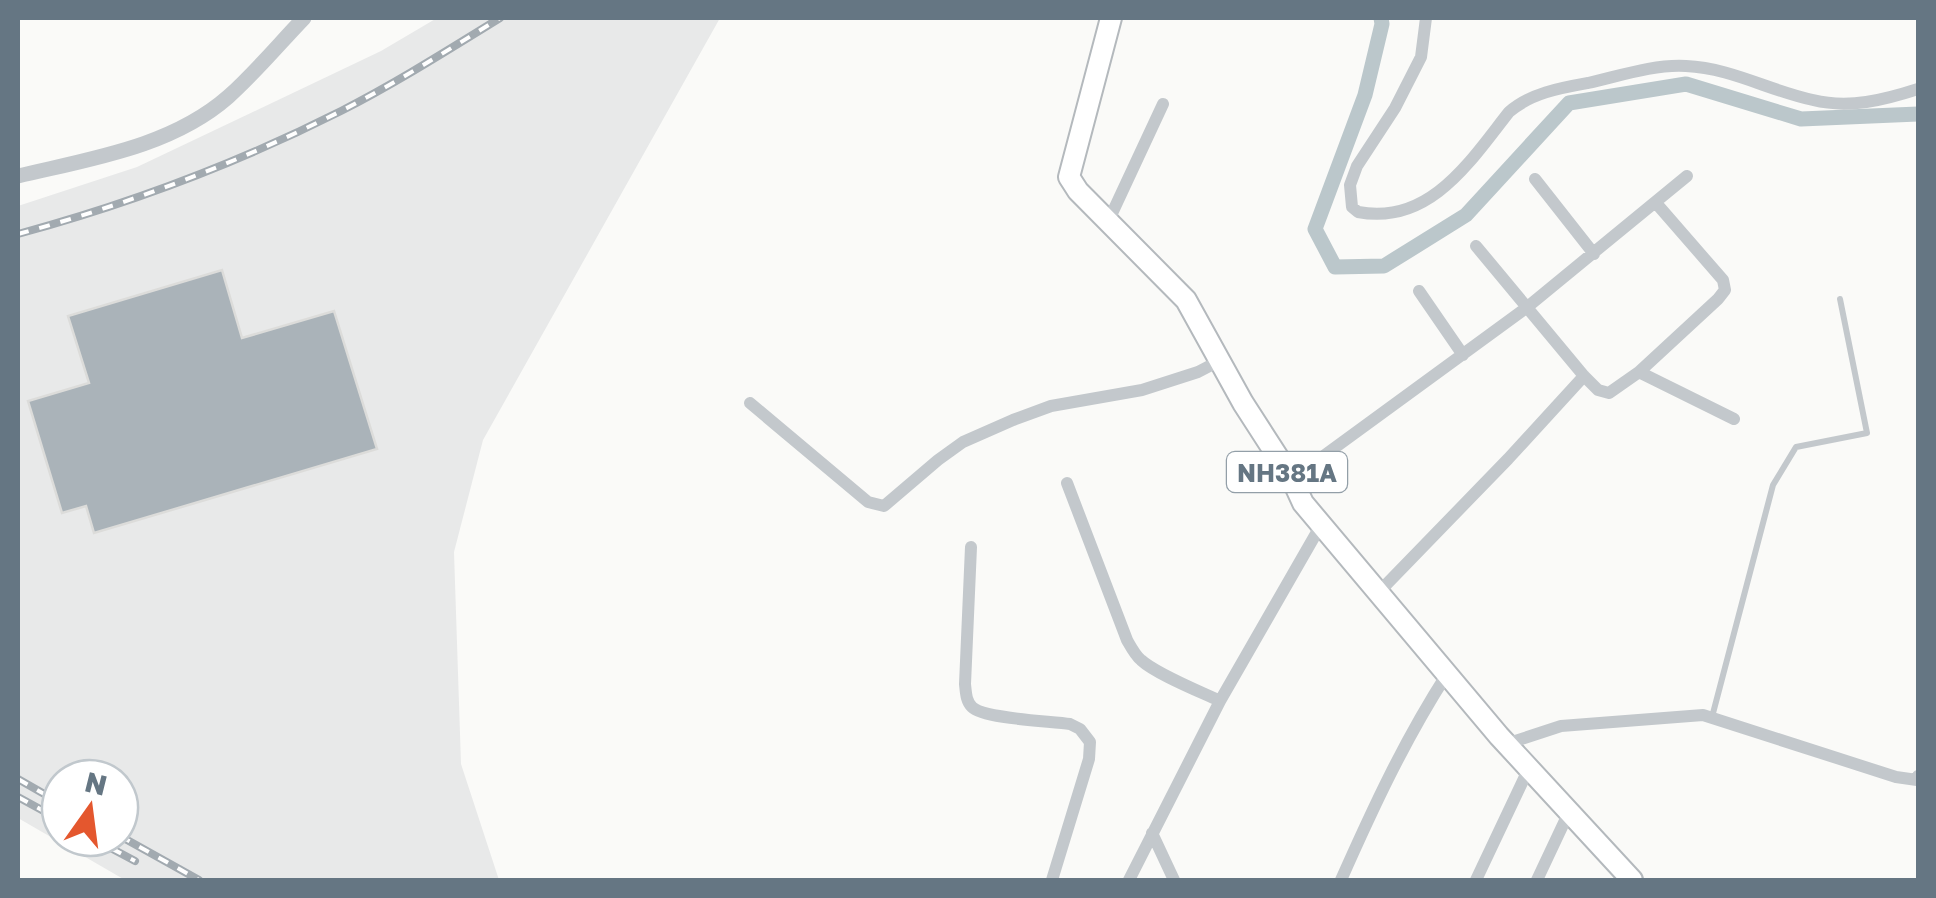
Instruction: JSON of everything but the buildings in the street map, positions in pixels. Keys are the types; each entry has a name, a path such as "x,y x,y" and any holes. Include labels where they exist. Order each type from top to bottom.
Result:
{"highway":[{"name":"NH381A","path":"1111,18 1069,177 1078,191 1186,300 1303,503 1506,744 1632,880"}],"street":[{"path":"18,176 92,159 171,134 226,98 304,18"},
{"path":"1426,18 1422,58 1357,166 1350,185 1352,207 1358,212 1387,214 1414,207 1446,188 1520,102 1555,89 1668,66 1728,73 1812,100 1845,104 1918,89"},
{"path":"1108,222 1163,104"},
{"path":"1292,480 1526,308 1687,176"},
{"path":"1534,179 1594,254"},
{"path":"1476,246 1584,376 1598,390 1609,393 1639,372 1725,290 1724,280 1656,203"},
{"path":"1419,292 1463,355"},
{"path":"750,403 868,502 884,506 963,442 1013,420 1051,406 1142,390 1198,372 1221,360"},
{"path":"1639,372 1734,420"},
{"path":"1378,593 1584,376"},
{"path":"1067,483 1135,653 1152,668 1220,702"},
{"path":"1128,880 1220,702 1322,525"},
{"path":"971,547 964,684 970,706 984,714 1070,724 1090,742 1089,759 1052,880"},
{"path":"1341,880 1387,777 1447,674"},
{"path":"1506,744 1562,726 1703,715 1896,777 1917,780 1918,776"},
{"path":"1476,880 1528,768"},
{"path":"1537,880 1569,812"},
{"path":"1152,834 1174,880"}],"lane":[{"path":"1712,718 1773,485 1796,447 1867,433 1840,298"}],"shaded area":[{"path":"437,18 720,18 483,440 454,552 461,764 499,880 125,880 87,858 140,858 140,758 40,758 40,831 18,818 18,206 137,167 381,51"}],"waterway":[{"path":"1381,18 1365,95 1315,229 1335,267 1384,266 1466,215 1569,103 1686,84 1801,119 1918,114"}],"railway":[{"path":"18,234 142,196 263,148 361,100 500,18"},
{"path":"18,779 40,792"},
{"path":"18,797 40,809"},
{"path":"140,847 199,880"},
{"path":"129,858 135,861"}]}
